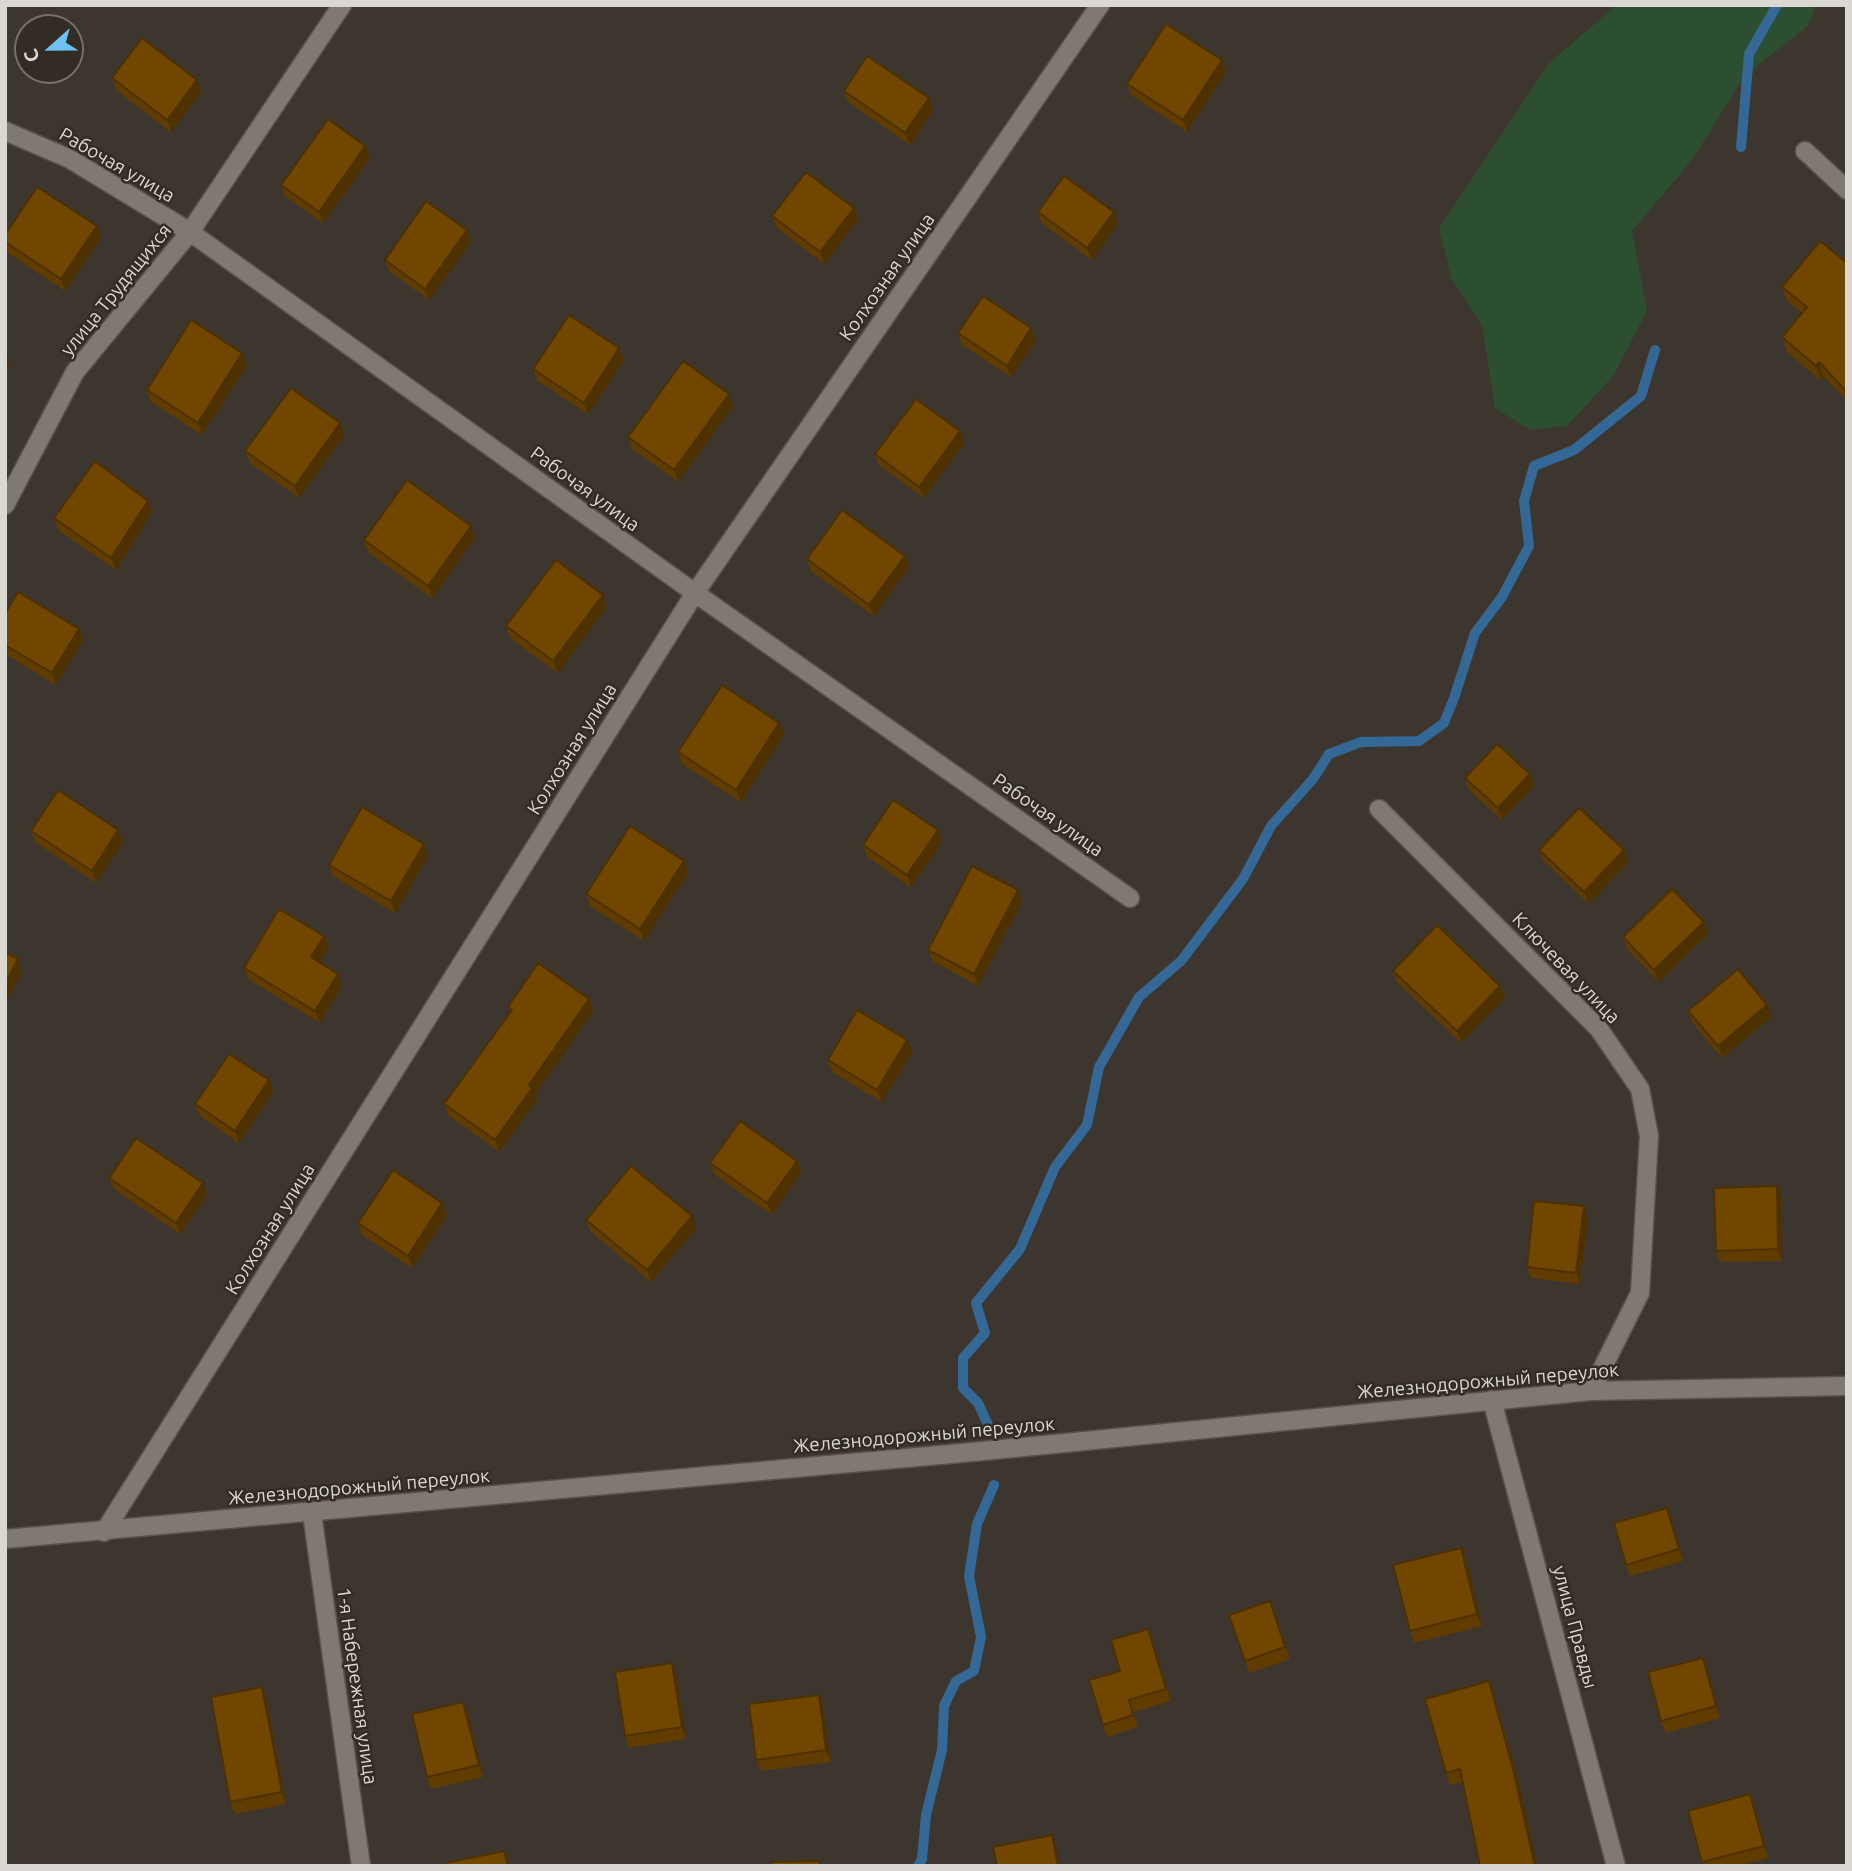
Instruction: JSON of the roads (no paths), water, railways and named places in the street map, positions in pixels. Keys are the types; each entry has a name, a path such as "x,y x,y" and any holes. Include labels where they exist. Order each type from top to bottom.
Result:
{"street":[{"name":"улица Трудящихся","path":"5,505 75,372 190,232 342,5"},
{"name":"Колхозная улица","path":"104,1532 695,593 1100,5"},
{"name":"Рабочая улица","path":"5,131 70,159 190,232 695,593 1130,898"},
{"path":"1805,151 1847,190"},
{"name":"Ключевая улица","path":"1379,809 1599,1029 1640,1089 1649,1136 1640,1293 1591,1391"},
{"name":"Железнодорожный переулок","path":"5,1539 959,1453 1591,1391 1847,1386"},
{"name":"улица Правды","path":"1492,1400 1616,1866"},
{"name":"1-я Набережная улица","path":"312,1513 361,1866"}],"waterway":[{"path":"1741,147 1749,54 1777,5"},
{"path":"989,1427 978,1403 963,1388 963,1358 985,1333 976,1303 1020,1249 1055,1167 1087,1125 1099,1067 1139,997 1181,961 1243,879 1271,826 1313,779 1329,754 1361,742 1419,741 1444,723 1475,633 1502,597 1529,546 1524,501 1534,466 1574,450 1641,396 1655,350"},
{"path":"918,1866 922,1859 926,1815 942,1750 944,1706 956,1681 974,1671 981,1637 969,1576 977,1524 994,1485"}]}
